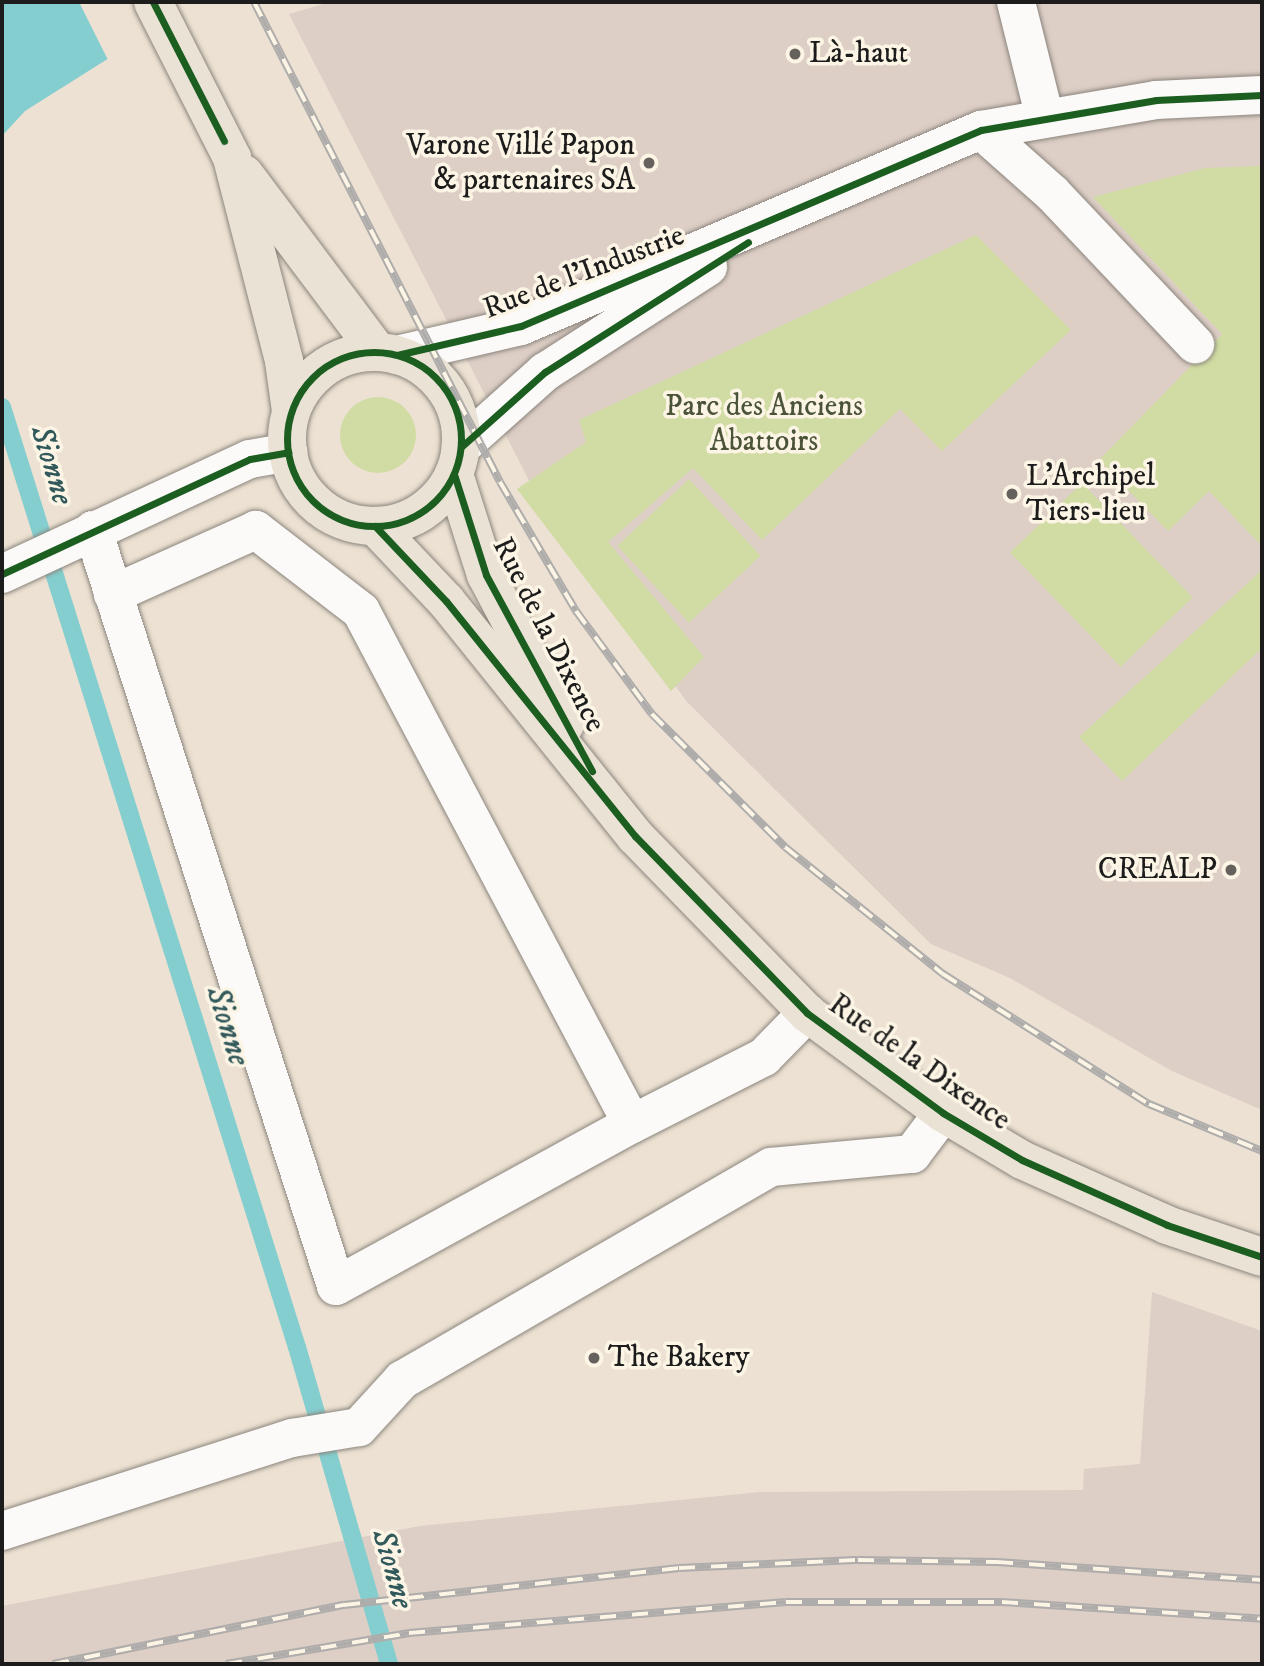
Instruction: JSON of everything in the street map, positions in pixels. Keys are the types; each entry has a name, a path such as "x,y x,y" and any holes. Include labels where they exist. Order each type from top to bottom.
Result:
{"main road":[{"path":"153,2 228,150 387,353 443,385 454,404 457,460 422,512 375,526 320,508 300,486 288,452 290,411 284,361 228,150"},
{"path":"290,411 305,384 328,364 387,353"},
{"name":"Rue de la Dixence","path":"457,460 486,575 614,811"},
{"name":"Rue de la Dixence","path":"375,526 438,592 614,811 807,1013 943,1113 1022,1160 1167,1225 1262,1257"}],"street":[{"path":"1016,2 1044,114"},
{"name":"Rue de l'Industrie","path":"387,353 522,326 783,219 981,130 1044,114 1262,95"},
{"path":"981,130 1053,194 1195,344"},
{"name":"Rue de l'Industrie","path":"457,460 545,372 783,219"},
{"path":"9,570 81,534 250,459 288,452"},
{"path":"113,594 256,530 361,611 632,1124"},
{"path":"81,534 113,594 336,1286 632,1124 764,1057 807,1013"},
{"path":"2,1531 292,1438 359,1427 402,1380 771,1167 912,1154 943,1113"}],"shaded area":[{"path":"330,2 1262,2 1262,1110 1172,1071 1010,978 931,944 687,702 536,494 289,14"},
{"path":"1152,1292 1262,1331 1262,1664 2,1664 2,1606 420,1526 760,1492 1083,1490 1084,1469 1140,1464"}],"green space":[{"path":"1262,166 1262,546 1209,491 1168,531 1099,460 1222,334 1093,197 1205,168"},
{"name":"Parc des Anciens Abattoirs","path":"976,235 1071,330 942,451 900,409 762,540 693,468 608,542 704,657 671,691 517,489 586,442 579,420"},
{"path":"378,397 393,400 405,408 413,420 416,435 413,450 405,462 393,470 378,473 363,470 351,462 343,450 340,435 343,420 351,408 363,400"},
{"path":"689,479 761,556 689,623 617,546"},
{"path":"1082,483 1192,597 1121,667 1010,552"},
{"path":"1262,570 1262,648 1122,781 1079,737"}],"water":[{"path":"2,2 198,2 25,111 2,136"}],"pier":[{"path":"79,2 201,2 109,62"}],"waterway":[{"name":"Sionne","path":"2,407 297,1347 389,1664"}],"railway":[{"path":"254,2 500,482 576,611 652,714 785,847 943,974 1149,1104 1262,1151"},
{"path":"53,1664 344,1605 679,1568 858,1560 997,1562 1262,1580"},
{"path":"226,1664 409,1633 786,1602 1002,1602 1262,1619"}],"cycle path":[{"path":"153,2 224,141"},
{"path":"397,355 521,326 981,130 1156,100 1262,95"},
{"path":"461,447 545,372 748,242"},
{"path":"374,352 407,359 435,378 454,406 461,439 454,472 435,500 407,519 374,526 341,519 313,500 294,472 287,439 294,406 313,378 341,359 374,352"},
{"path":"2,574 250,459 288,452"},
{"path":"454,474 486,575 592,771"},
{"path":"375,526 446,601 635,836 807,1013 943,1113 1022,1160 1167,1225 1262,1257"}],"place":[{"name":"Là-haut","path":"795,54"},
{"name":"Varone Villé Papon & partenaires SA","path":"649,163"},
{"name":"L'Archipel Tiers-lieu","path":"1012,494"},
{"name":"CREALP","path":"1231,870"},
{"name":"The Bakery","path":"594,1358"}]}
